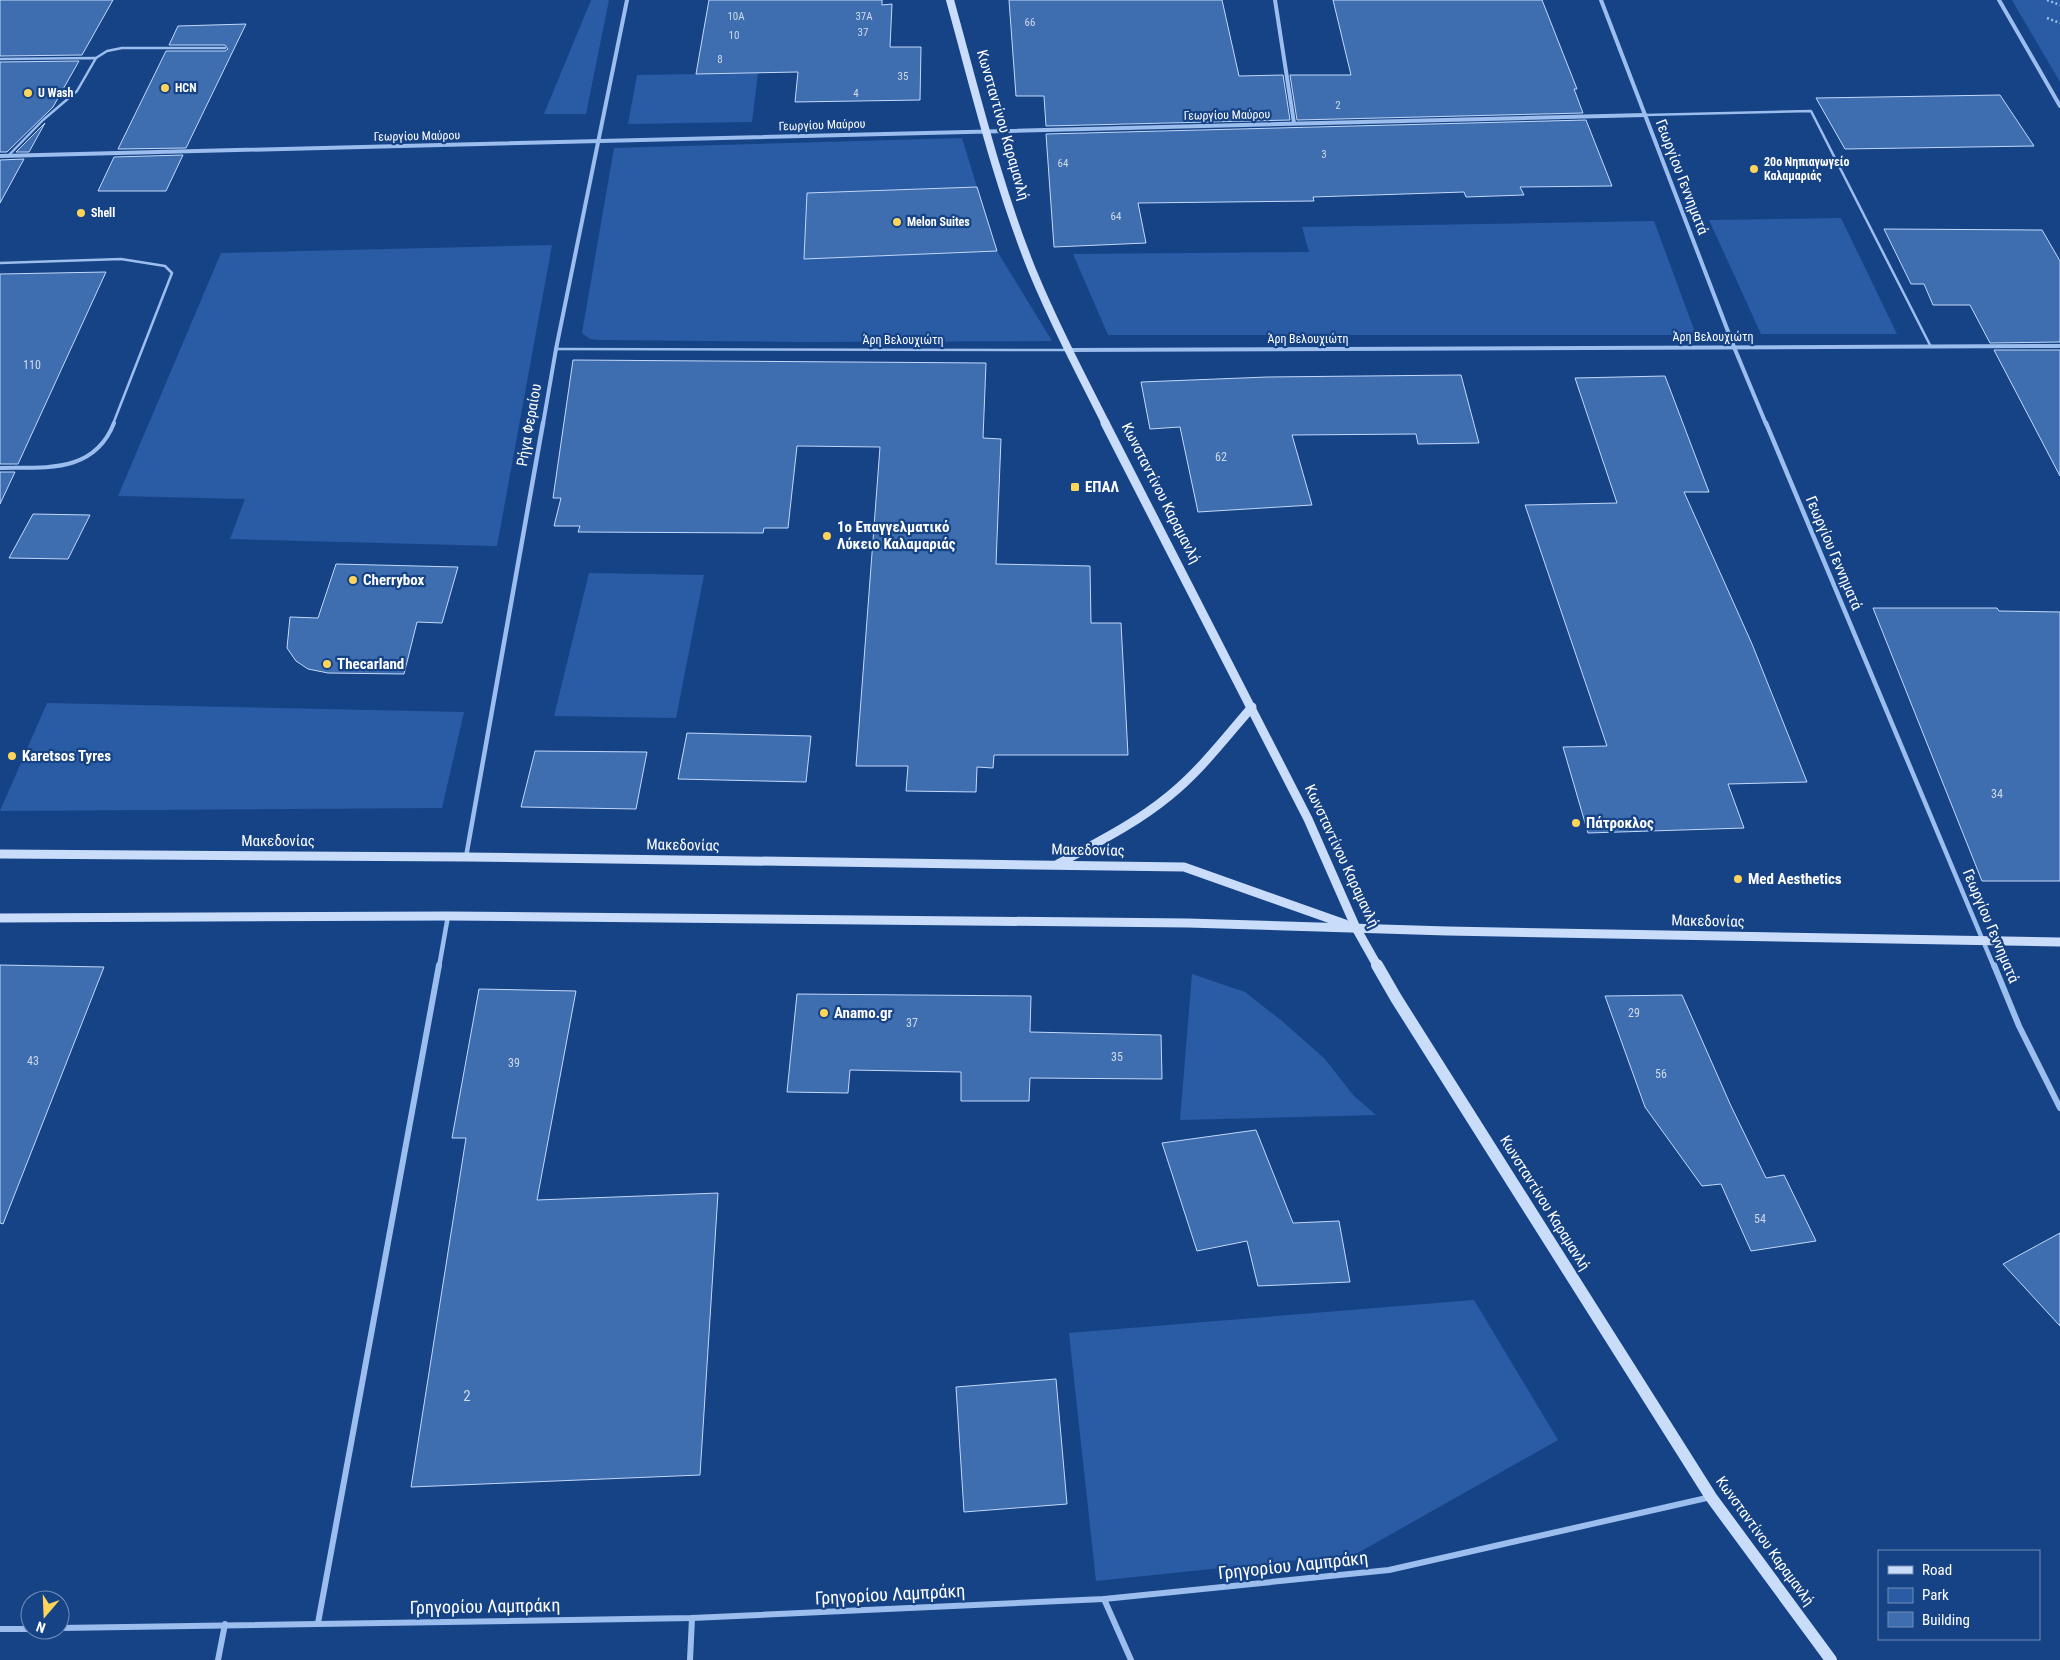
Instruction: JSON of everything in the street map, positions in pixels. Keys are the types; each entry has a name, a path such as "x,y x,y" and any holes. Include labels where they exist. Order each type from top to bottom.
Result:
{"main road":[{"name":"Κωνσταντίνου Καραμανλή","path":"950,0 1013,217 1032,269 1068,350 1308,819 1356,928 1402,1006 1711,1496 1831,1660"},
{"path":"1056,865 1113,834 1163,801 1184,784 1252,707"},
{"name":"Μακεδονίας","path":"0,854 466,857 1184,867 1356,928"},
{"name":"Μακεδονίας","path":"0,918 448,916 1188,923 1446,931 2060,942"}],"street":[{"name":"Ρήγα Φεραίου","path":"466,857 556,349 627,0"},
{"path":"1275,0 1294,123"},
{"name":"Γεωργίου Γεννηματά","path":"1601,0 1734,347 2019,1026 2060,1108"},
{"path":"1999,0 2060,106"},
{"name":"Γεωργίου Μαύρου","path":"0,156 1645,115"},
{"name":"Άρη Βελουχιώτη","path":"1068,350 2060,346"},
{"path":"318,1622 448,916"},
{"name":"Γρηγορίου Λαμπράκη","path":"70,1628 318,1622 692,1618 1104,1599 1390,1570 1711,1496"},
{"path":"1104,1599 1131,1660"},
{"path":"690,1660 692,1618"},
{"path":"218,1660 225,1624"},
{"path":"0,1629 20,1628"}],"lane":[{"path":"8,156 43,120 77,91 96,58 107,51 122,48 225,48"},
{"path":"0,60 96,58"},
{"path":"1645,115 1811,111 1932,347"},
{"path":"0,263 121,260 165,266 172,273 108,438 95,452 74,462 56,467 0,468"},
{"name":"Άρη Βελουχιώτη","path":"556,349 1068,350"}],"path":[{"path":"2047,0 2060,5"}],"green space":[{"path":"591,0 609,0 586,114 544,114"},
{"path":"2012,0 2060,0 2060,82 2016,7"},
{"path":"758,73 752,122 628,124 637,75"},
{"path":"962,138 977,187 807,193 804,259 997,251 1052,341 804,342 601,340 590,339 582,333 614,148"},
{"path":"1841,218 1897,334 1761,334 1709,220"},
{"path":"1654,221 1696,335 1108,335 1073,254 1309,252 1302,227"},
{"path":"552,245 497,546 230,539 245,499 118,496 221,253"},
{"path":"589,573 704,575 676,718 554,716"},
{"path":"47,703 464,712 442,808 0,811"},
{"path":"1192,974 1245,992 1324,1058 1354,1096 1376,1115 1180,1120"},
{"path":"1474,1300 1558,1440 1356,1554 1096,1581 1069,1333"}],"building":[{"path":"0,0 113,0 82,55 0,56"},
{"path":"709,0 882,0 882,5 892,4 890,47 921,47 920,100 795,102 798,72 696,74"},
{"path":"1009,0 1222,0 1239,76 1283,75 1290,120 1046,126 1044,96 1016,96"},
{"path":"1333,0 1542,0 1577,89 1574,89 1583,113 1297,120 1290,75 1351,75"},
{"path":"246,24 186,148 118,149 166,51 225,51 228,49 225,45 169,45 178,26"},
{"path":"79,61 53,107 7,152 0,152 0,62"},
{"path":"2000,95 2034,146 1845,149 1816,98"},
{"path":"1586,120 1612,186 1520,187 1524,195 1466,197 1464,192 1313,197 1314,201 1138,203 1146,243 1054,247 1046,134"},
{"path":"45,123 29,152 16,152"},
{"path":"183,155 166,191 98,191 114,157"},
{"path":"24,159 0,203 0,160"},
{"name":"Melon Suites","path":"977,187 997,251 804,259 807,193"},
{"path":"1884,229 2042,230 2060,261 2060,342 1990,343 1970,305 1933,305 1924,284 1911,284"},
{"path":"106,272 18,464 0,464 0,274"},
{"path":"1994,350 2060,350 2060,476"},
{"path":"573,360 986,363 983,438 1001,439 996,564 1090,566 1091,623 1121,623 1128,755 994,755 993,768 977,767 976,792 906,791 908,766 856,766 880,447 797,446 788,528 764,528 763,533 578,532 580,526 554,526 561,498 553,498"},
{"path":"1461,375 1479,443 1418,444 1416,434 1292,435 1312,505 1198,512 1180,427 1150,429 1141,382 1267,377"},
{"path":"1665,376 1709,492 1684,492 1752,644 1807,782 1728,784 1744,828 1588,833 1563,747 1607,746 1525,505 1617,503 1575,378"},
{"path":"0,472 15,472 0,504"},
{"path":"33,514 90,515 68,559 9,558"},
{"path":"336,564 458,567 442,623 417,622 404,674 328,673 308,669 296,661 287,648 290,617 318,618"},
{"path":"1873,608 1997,608 1999,611 2060,612 2060,881 1982,881"},
{"path":"687,733 811,736 806,782 678,779"},
{"path":"535,751 647,752 636,809 521,807"},
{"path":"0,965 104,967 3,1224 0,1223"},
{"path":"479,989 576,991 537,1200 718,1193 700,1475 411,1487 466,1138 452,1138"},
{"path":"797,994 1031,996 1030,1032 1161,1035 1162,1079 1030,1078 1029,1101 961,1101 961,1072 850,1070 848,1093 787,1092"},
{"path":"1682,995 1731,1106 1766,1178 1784,1175 1816,1241 1751,1251 1721,1184 1702,1186 1645,1107 1605,996"},
{"path":"1256,1130 1293,1223 1339,1221 1350,1282 1258,1286 1247,1241 1197,1251 1162,1143"},
{"path":"2060,1233 2060,1326 2003,1264"},
{"path":"1056,1379 1067,1504 964,1512 956,1387"}],"place":[{"name":"HCN","path":"165,88"},
{"name":"U Wash","path":"28,93"},
{"name":"20ο Νηπιαγωγείο Καλαμαριάς","path":"1754,169"},
{"name":"Shell","path":"81,213"},
{"name":"Melon Suites","path":"897,222"},
{"name":"ΕΠΑΛ","path":"1075,487"},
{"name":"1ο Επαγγελματικό Λύκειο Καλαμαριάς","path":"827,536"},
{"name":"Cherrybox","path":"353,580"},
{"name":"Thecarland","path":"327,664"},
{"name":"Karetsos Tyres","path":"12,756"},
{"name":"Πάτροκλος","path":"1576,823"},
{"name":"Med Aesthetics","path":"1738,879"},
{"name":"Anamo.gr","path":"824,1013"}]}
